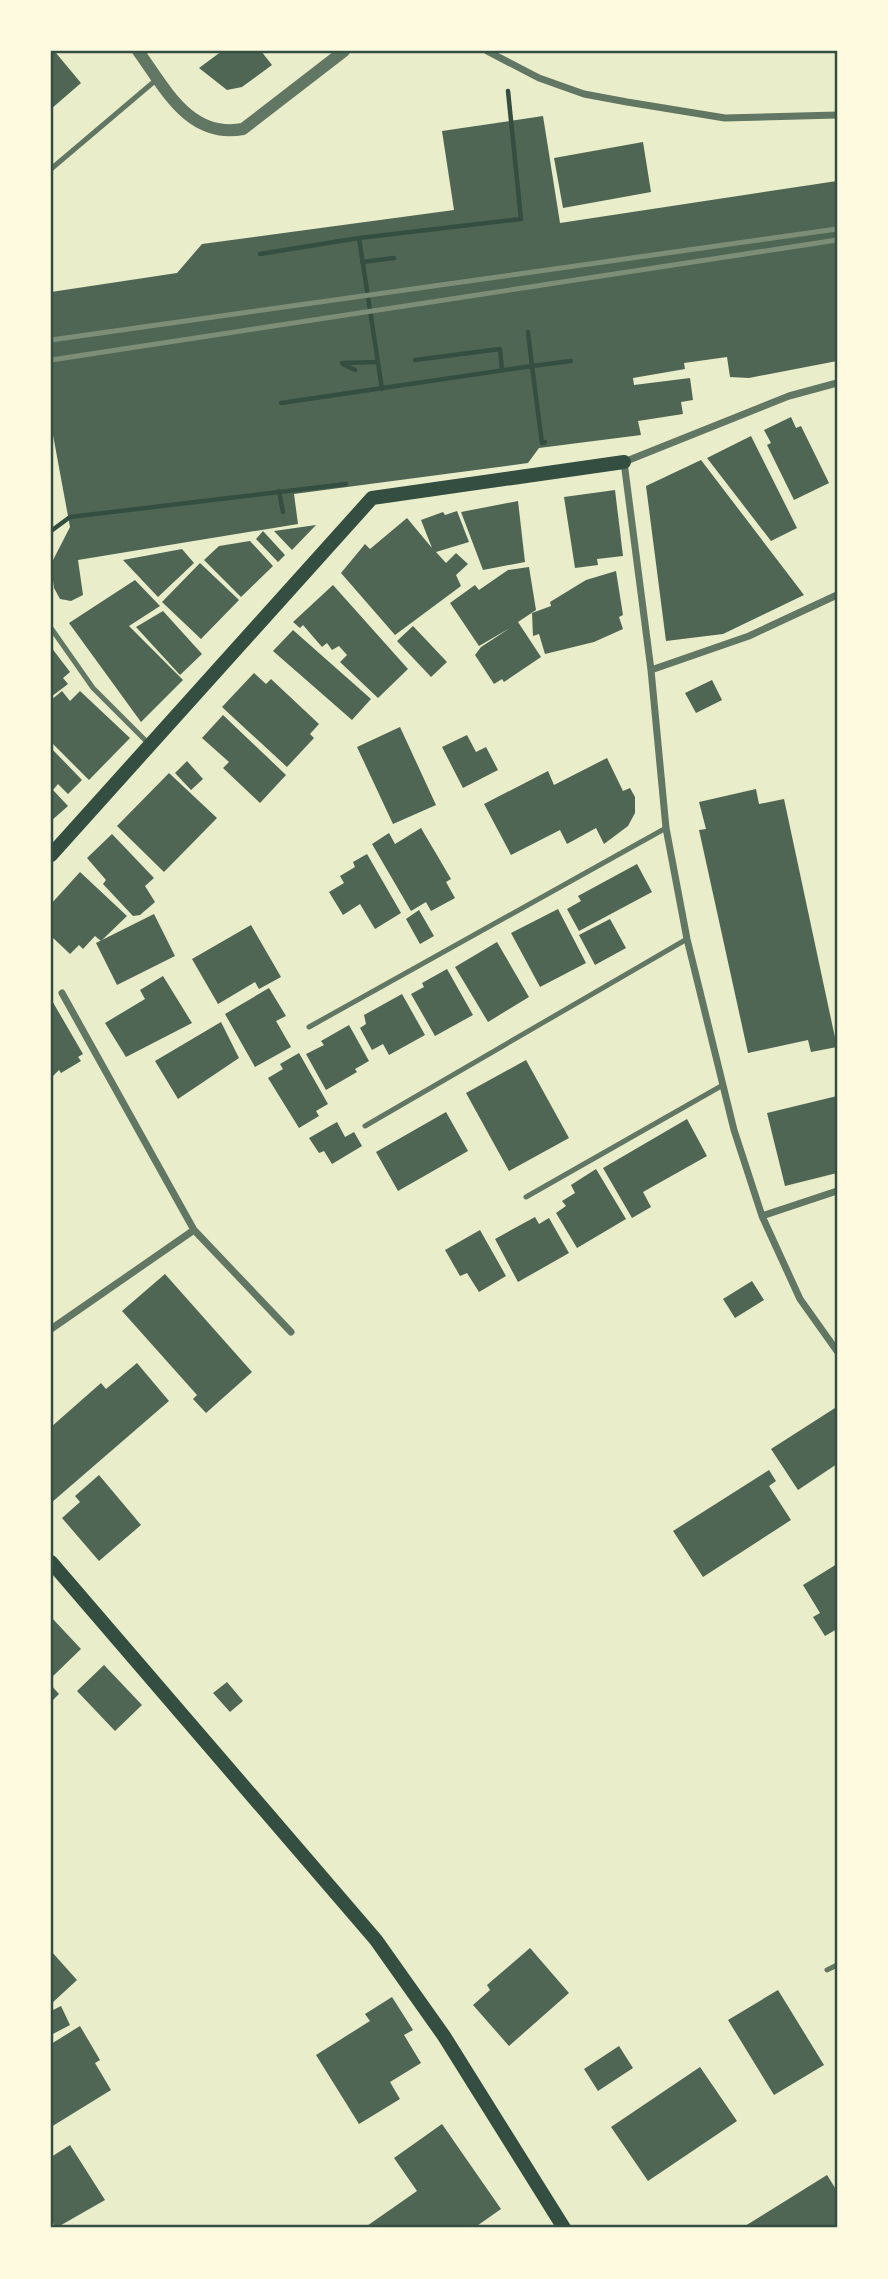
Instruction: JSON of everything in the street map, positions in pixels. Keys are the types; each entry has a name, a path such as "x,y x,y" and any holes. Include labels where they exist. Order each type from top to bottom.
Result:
{"main road":[{"path":"51,855 372,498 624,462"},
{"path":"51,1562 376,1940 444,2036 564,2228"}],"street":[{"path":"138,51 184,114 212,130 226,132 243,129 344,51"},
{"path":"487,51 539,78 584,94 616,100 725,118 837,115"},
{"path":"837,383 789,396 624,462 651,670 666,828 687,939 723,1085 762,1216 800,1299 837,1351"},
{"path":"651,670 749,636 837,595"},
{"path":"62,993 194,1230 291,1332"},
{"path":"762,1216 837,1191"},
{"path":"51,1329 194,1230"}],"lane":[{"path":"51,169 158,78"},
{"path":"51,628 93,688 150,746"},
{"path":"309,1027 666,828"},
{"path":"365,1126 687,939"},
{"path":"526,1197 723,1085"},
{"path":"827,1970 837,1965"}],"path":[{"path":"260,254 359,238 521,219 508,91"},
{"path":"359,238 382,389"},
{"path":"362,262 394,258 389,252"},
{"path":"528,332 542,443"},
{"path":"415,360 500,349 502,370"},
{"path":"281,403 571,361"},
{"path":"355,370 342,363 377,362"},
{"path":"533,444 555,441"},
{"path":"51,531 70,517 357,482"},
{"path":"279,492 283,512"}],"building":[{"path":"51,51 58,51 56,53 81,83 51,109"},
{"path":"222,51 261,51 272,65 242,87 227,90 199,68"},
{"path":"543,116 560,223 837,181 837,361 749,378 730,377 727,357 684,363 685,369 633,378 634,385 690,378 693,400 681,402 683,414 638,421 641,435 539,448 528,463 294,494 298,524 78,560 83,595 71,601 60,599 54,588 51,564 70,527 51,424 51,292 177,273 202,244 454,210 442,131"},
{"path":"643,142 651,192 563,208 554,158"},
{"path":"791,417 796,428 801,426 829,483 794,500 767,445 771,443 764,430"},
{"path":"751,436 797,528 771,541 707,458"},
{"path":"701,460 804,595 723,634 666,641 646,486"},
{"path":"615,490 623,556 597,559 598,565 575,568 564,497"},
{"path":"518,501 525,562 483,570 461,512"},
{"path":"457,511 469,542 436,552 446,563 456,553 468,564 456,575 461,586 395,635 341,573 365,544 370,549 407,518 432,548 421,520 443,512 445,515"},
{"path":"316,525 292,550 274,531"},
{"path":"263,531 285,555 278,562 256,539"},
{"path":"250,541 273,566 241,597 204,560 219,546"},
{"path":"182,549 194,563 158,597 123,560"},
{"path":"200,563 239,600 201,639 162,602"},
{"path":"529,567 536,610 518,622 541,657 504,682 502,679 494,684 475,655 481,647 510,628 479,646 450,603 475,585 479,590 508,570"},
{"path":"616,571 623,615 619,617 623,629 594,642 545,654 539,634 533,636 532,613 551,606 550,602 586,580"},
{"path":"135,580 160,606 129,626 183,680 141,722 69,623"},
{"path":"333,585 408,669 378,698 340,662 347,655 339,646 332,650 327,643 322,647 303,625 300,628 293,622"},
{"path":"163,611 202,654 180,675 136,627"},
{"path":"413,626 447,662 431,677 397,641"},
{"path":"293,630 371,699 352,720 273,651"},
{"path":"51,647 70,672 63,678 68,684 51,697"},
{"path":"254,673 266,684 271,679 319,724 310,734 314,738 287,767 222,707"},
{"path":"712,680 722,700 696,713 685,693"},
{"path":"62,691 70,701 80,691 130,738 89,780 51,742 51,700"},
{"path":"223,715 286,775 260,803 223,768 229,762 202,738"},
{"path":"400,727 436,805 393,824 357,747"},
{"path":"467,735 476,752 486,747 498,770 463,788 442,747"},
{"path":"51,748 82,780 68,794 58,784 53,790 68,806 51,821"},
{"path":"607,758 623,791 630,788 635,797 635,813 628,826 604,844 596,828 567,844 560,830 511,855 484,804 548,771 554,785"},
{"path":"187,761 203,779 191,790 175,773"},
{"path":"169,773 217,818 164,872 117,826"},
{"path":"756,789 759,804 784,799 837,1047 811,1052 808,1040 748,1053 699,830 706,829 699,802"},
{"path":"421,828 451,879 446,882 455,898 431,911 426,902 411,911 372,844 389,833 395,844"},
{"path":"112,834 154,878 145,886 155,902 140,915 133,916 103,884 106,880 87,858"},
{"path":"367,854 401,913 375,929 360,904 343,915 329,892 344,883 340,876 355,867 353,862"},
{"path":"637,864 652,892 579,931 567,909 581,901 578,896"},
{"path":"80,872 127,916 101,941 95,936 83,949 79,945 70,954 51,936 51,904"},
{"path":"558,909 586,963 540,987 511,933"},
{"path":"419,910 434,936 420,944 406,919"},
{"path":"154,914 175,956 117,985 96,943"},
{"path":"610,919 626,948 595,965 579,935"},
{"path":"251,925 281,977 259,989 255,982 218,1004 192,959"},
{"path":"497,942 529,997 488,1022 455,967"},
{"path":"447,969 473,1015 435,1036 411,994 424,987 422,983"},
{"path":"163,976 192,1023 126,1057 105,1023 145,999 140,990"},
{"path":"269,988 286,1016 276,1021 291,1047 255,1067 225,1014"},
{"path":"402,994 425,1035 389,1055 383,1044 372,1050 360,1028 366,1024 364,1015"},
{"path":"51,999 83,1054 78,1057 81,1061 61,1073 59,1070 51,1078"},
{"path":"221,1022 239,1058 178,1099 155,1061"},
{"path":"349,1025 369,1061 355,1069 357,1072 326,1090 306,1054 324,1045 321,1041"},
{"path":"299,1053 328,1104 316,1111 319,1116 299,1128 268,1078 283,1069 280,1064"},
{"path":"526,1060 569,1138 509,1171 466,1093"},
{"path":"837,1096 837,1173 785,1186 767,1113"},
{"path":"446,1112 468,1151 398,1191 376,1152"},
{"path":"687,1119 707,1156 643,1192 651,1207 632,1218 603,1168"},
{"path":"337,1122 345,1137 354,1132 362,1146 332,1164 324,1151 319,1153 309,1138"},
{"path":"596,1169 626,1219 577,1248 556,1213 566,1206 562,1201 575,1193 571,1185"},
{"path":"535,1217 539,1224 549,1218 569,1253 518,1282 495,1239"},
{"path":"480,1230 506,1276 479,1292 467,1273 460,1276 445,1250"},
{"path":"165,1274 252,1372 206,1413 193,1399 197,1395 122,1311"},
{"path":"752,1281 764,1300 735,1318 723,1299"},
{"path":"137,1363 169,1401 51,1503 51,1427 101,1383 106,1389"},
{"path":"835,1408 837,1464 798,1490 771,1449"},
{"path":"769,1470 776,1481 769,1486 791,1520 703,1577 673,1531"},
{"path":"99,1475 141,1525 99,1561 62,1518 80,1502 75,1496"},
{"path":"837,1564 837,1629 825,1636 813,1617 820,1613 803,1585"},
{"path":"51,1617 81,1649 51,1678"},
{"path":"104,1665 142,1705 115,1731 77,1691"},
{"path":"227,1682 243,1701 230,1712 213,1693"},
{"path":"51,1685 59,1694 51,1702"},
{"path":"530,1948 569,1993 509,2046 473,2005 490,1990 487,1985"},
{"path":"51,1951 77,1980 51,2004"},
{"path":"778,1990 824,2065 774,2095 728,2020"},
{"path":"392,1997 413,2030 404,2035 421,2063 390,2082 400,2099 359,2124 316,2055 370,2021 365,2014"},
{"path":"61,2006 70,2025 51,2035 51,2011"},
{"path":"80,2026 100,2060 95,2063 111,2090 51,2127 51,2044"},
{"path":"619,2046 633,2068 598,2091 584,2069"},
{"path":"700,2067 737,2121 648,2181 611,2127"},
{"path":"442,2124 501,2209 474,2228 364,2228 417,2191 394,2158"},
{"path":"70,2145 105,2200 56,2228 51,2220 51,2157"},
{"path":"827,2175 837,2191 837,2227 746,2228 745,2226"}],"railway":[{"path":"51,340 837,229"},
{"path":"51,360 837,240"}]}
